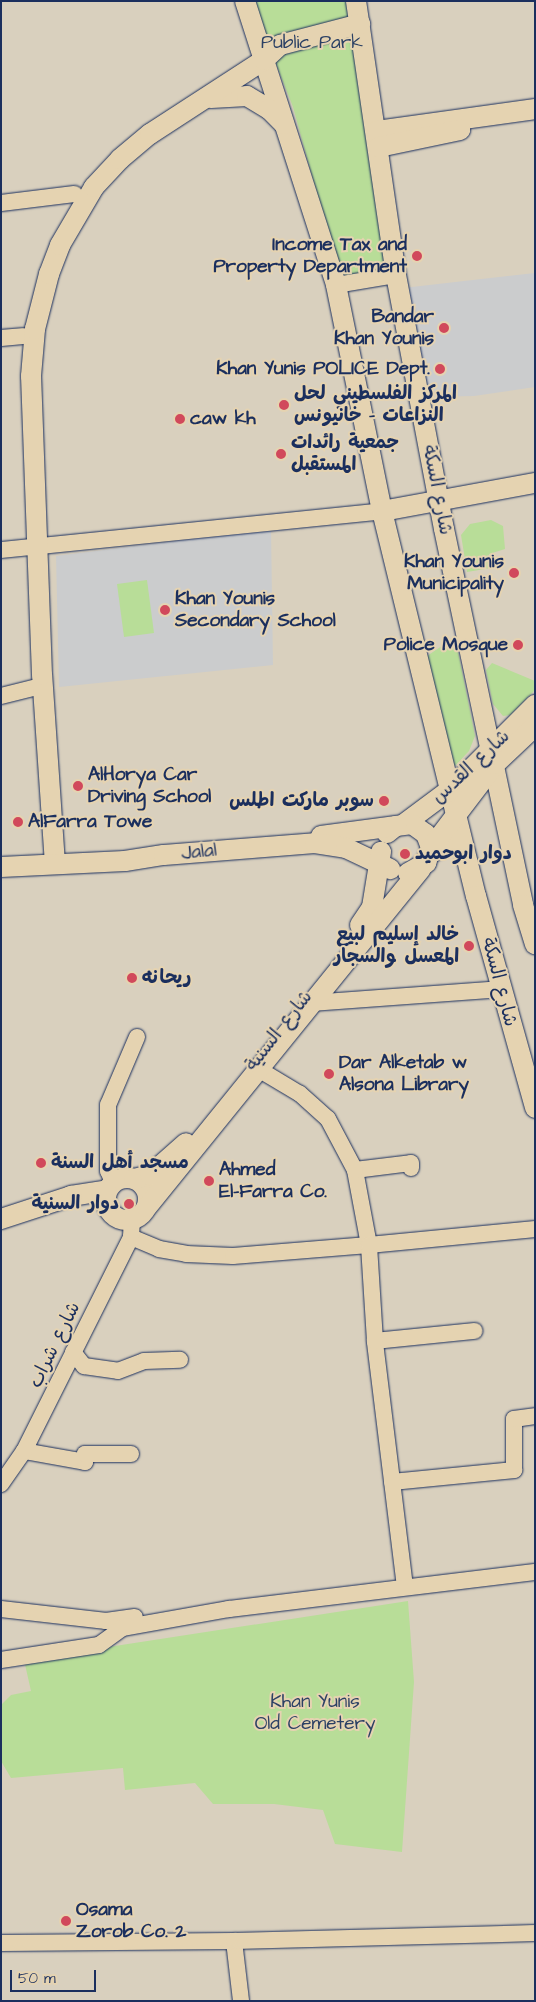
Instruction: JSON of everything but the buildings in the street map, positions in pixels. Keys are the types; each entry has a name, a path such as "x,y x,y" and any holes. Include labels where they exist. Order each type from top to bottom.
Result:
{"main road":[{"name":"شارع السكة","path":"245,1 288,129 336,285 382,511 456,814 501,989 535,1108"},
{"name":"شارع السكة","path":"356,1 378,139 396,275 438,500 493,757 529,904 535,944"},
{"path":"50,859 34,688 32,366 34,329 49,274 60,245 94,187 120,159 150,134 264,60 287,41 360,24"},
{"path":"50,859 44,704 22,377 23,336 43,263 74,194 91,172 128,137 239,64 251,44 253,25"},
{"path":"204,99 247,96 269,109 288,129"},
{"path":"378,139 535,109"},
{"path":"378,139 535,118"},
{"path":"382,511 535,483"},
{"path":"388,532 396,522 413,516 430,516 443,524"},
{"name":"شارع القدس","path":"388,905 427,857 493,757 535,705"},
{"name":"شارع القدس","path":"400,825 535,726"},
{"path":"412,824 426,834 427,857 406,874 384,861 384,837 400,825 412,824"},
{"name":"Jalal","path":"1,867 50,859 124,856 400,825"},
{"name":"Jalal","path":"1,857 125,861 202,851 315,843 346,848 384,861"},
{"name":"شارع السنية","path":"1,1219 71,1196 110,1186 127,1177 134,1179 150,1175 162,1166 203,1127 368,915 384,861"},
{"name":"شارع السنية","path":"137,1221 260,1070 388,905"},
{"path":"110,1186 108,1210 118,1219 137,1221 145,1188 134,1179"}],"street":[{"path":"1,203 74,194"},
{"path":"336,285 396,275"},
{"path":"1,338 23,336"},
{"path":"1,550 382,511"},
{"path":"1,696 34,688"},
{"path":"427,857 448,845 457,844 467,855"},
{"path":"312,1004 501,989"},
{"path":"110,1186 108,1171 108,1105 137,1037"},
{"path":"260,1070 300,1094 328,1119 355,1170 369,1245 375,1341 404,1582"},
{"path":"355,1170 411,1163 411,1168"},
{"path":"137,1221 177,1252 233,1256 535,1229"},
{"name":"شارع شراب","path":"1,1484 24,1451 137,1221"},
{"path":"375,1341 474,1331"},
{"path":"74,1352 84,1366 118,1371 144,1361 180,1360"},
{"path":"392,1482 514,1470 514,1419 535,1416"},
{"path":"24,1451 85,1462 85,1454 132,1454"},
{"path":"1,1609 106,1621 404,1582 535,1572"},
{"path":"1,1660 99,1645 122,1628 229,1609 404,1582"},
{"path":"1,1943 234,1941 535,1933"},
{"path":"234,1941 241,2001"}],"shaded area":[{"path":"535,273 535,387 474,396 427,397 403,288"},
{"name":"Khan Younis Secondary School","path":"271,529 273,665 59,687 56,556"}],"green space":[{"name":"Public Park","path":"251,1 348,1 391,269 340,278 293,107"},
{"path":"491,520 503,526 505,549 489,554 491,568 467,572 461,535 470,524"},
{"path":"147,580 154,633 124,637 117,584"},
{"path":"455,637 475,736 469,751 453,766 427,656"},
{"path":"492,663 535,681 535,690 510,715 503,716 493,704 486,670"},
{"name":"Khan Yunis Old Cemetery","path":"408,1601 414,1682 402,1852 335,1844 323,1810 274,1804 213,1804 195,1783 125,1790 123,1768 11,1778 1,1761 1,1705 11,1695 31,1691 24,1660"}],"place":[{"name":"Income Tax and Property Department","path":"417,256"},
{"name":"Bandar Khan Younis","path":"444,328"},
{"name":"Khan Yunis POLICE Dept.","path":"440,369"},
{"name":"المركز الفلسطيني لحل النزاعات - خانيونس","path":"284,405"},
{"name":"caw kh","path":"180,419"},
{"name":"جمعية رائدات المستقبل","path":"281,454"},
{"name":"Khan Younis Municipality","path":"514,573"},
{"name":"Khan Younis Secondary School","path":"165,610"},
{"name":"Police Mosque","path":"518,645"},
{"name":"AlHorya Car Driving School","path":"78,786"},
{"name":"سوبر ماركت اطلس","path":"384,801"},
{"name":"AlFarra Towe","path":"18,822"},
{"name":"دوار ابوحميد","path":"405,854"},
{"name":"خالد إسليم لبيع المعسل والسجار","path":"469,946"},
{"name":"ريحانه","path":"132,978"},
{"name":"Dar Alketab w Alsona Library","path":"329,1074"},
{"name":"مسجد أهل السنة","path":"41,1163"},
{"name":"Ahmed El-Farra Co.","path":"209,1181"},
{"name":"دوار السنية","path":"129,1204"},
{"name":"Osama Zorob Co. 2","path":"66,1921"}]}
